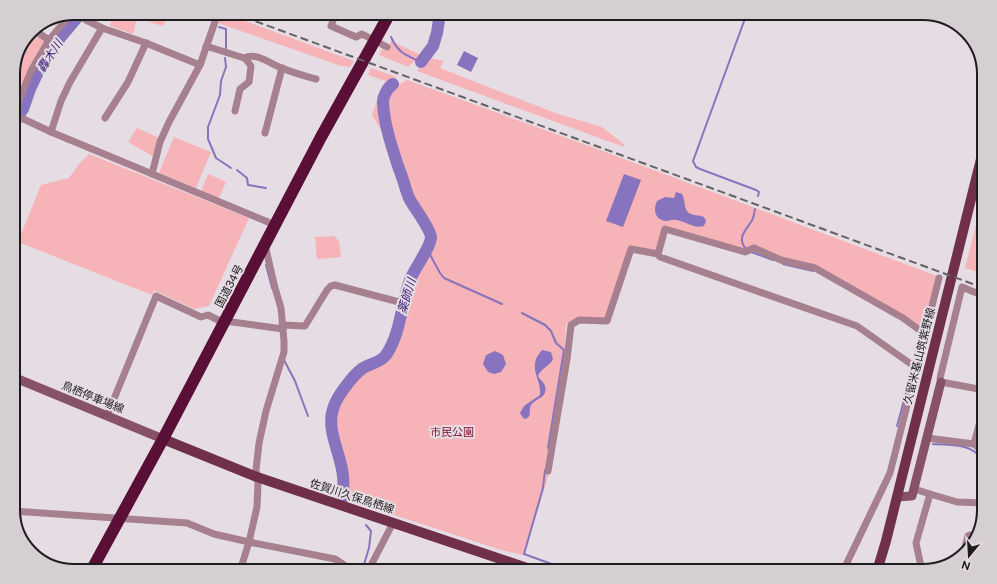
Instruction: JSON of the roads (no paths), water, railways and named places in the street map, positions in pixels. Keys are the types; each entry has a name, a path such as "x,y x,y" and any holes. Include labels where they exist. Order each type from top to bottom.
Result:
{"highway":[{"name":"国道34号","path":"95,564 163,439 358,68 386,20"}],"main road":[{"name":"久留米基山筑紫野線","path":"879,564 977,175"},
{"name":"鳥栖停車場線","path":"20,380 163,439"},
{"path":"897,496 912,496 940,382"},
{"name":"佐賀川久保鳥栖線","path":"163,439 257,477 514,564"}],"street":[{"path":"88,20 102,28 146,43 200,65"},
{"path":"152,174 160,142 169,122 200,65 215,20"},
{"path":"333,20 331,26 356,37 362,34 387,47"},
{"path":"20,98 31,70 49,40 65,21"},
{"path":"51,132 61,101 70,82 102,28"},
{"path":"39,33 49,40"},
{"path":"105,118 128,82 146,43"},
{"path":"206,46 244,58 249,56 267,60 282,68 316,79"},
{"path":"235,111 240,89 249,82 251,66 246,58"},
{"path":"265,133 282,68"},
{"path":"20,117 51,132 268,222"},
{"path":"658,254 665,230 745,252 754,248 781,260 815,268 903,318 926,334"},
{"path":"241,564 249,542 256,507 258,483 256,470 264,417 284,352 280,301 275,288 264,245"},
{"path":"548,471 567,359 571,325 579,320 608,321 631,249 658,254 660,257 857,326 918,369"},
{"path":"846,564 890,473 918,369 939,278"},
{"path":"107,416 156,296 201,317 208,314 218,320 283,327 305,326 327,290 331,286 335,285 399,302"},
{"path":"977,293 962,287 940,378 940,382 977,389"},
{"path":"974,444 977,433"},
{"path":"927,438 974,444 977,446"},
{"path":"888,479 900,483"},
{"path":"914,489 957,502 977,503"},
{"path":"920,564 916,543 930,494"},
{"path":"20,511 187,523 214,534 335,559 340,564"},
{"path":"372,564 393,522"},
{"path":"501,564 502,560"}],"waterway":[{"name":"轟木川","path":"20,114 42,64 60,38 75,20"},
{"name":"薬師川","path":"421,62 433,46 439,20"},
{"path":"744,20 693,161 696,167 700,169 756,190 759,192 758,196"},
{"path":"219,27 226,29 226,48"},
{"path":"391,37 400,50 421,62"},
{"path":"225,58 226,67 221,81 220,95 208,127 208,139 216,158 231,168"},
{"name":"薬師川","path":"343,498 342,468 331,425 333,409 341,393 355,376 363,368 384,358 386,355 398,328 410,280 428,246 431,237 428,229 409,198 387,128 383,100 388,89 393,84"},
{"path":"237,170 247,178 248,185 266,188"},
{"path":"747,250 742,242 742,239 744,232 753,219 755,209"},
{"path":"427,249 444,278 502,304"},
{"path":"751,252 773,260"},
{"path":"783,264 813,271"},
{"path":"266,265 272,288"},
{"path":"522,313 545,325 551,331 556,343 564,350 548,448"},
{"path":"914,363 920,334"},
{"path":"284,360 295,381 308,416"},
{"path":"897,426 913,367"},
{"path":"933,444 960,446 974,451 977,454"},
{"path":"545,470 543,488 524,554 552,564"},
{"path":"364,564 369,548 371,531 366,525"}],"railway":[{"path":"252,20 977,285"}],"park label":[{"name":"市民公園","path":"452,432"}]}
